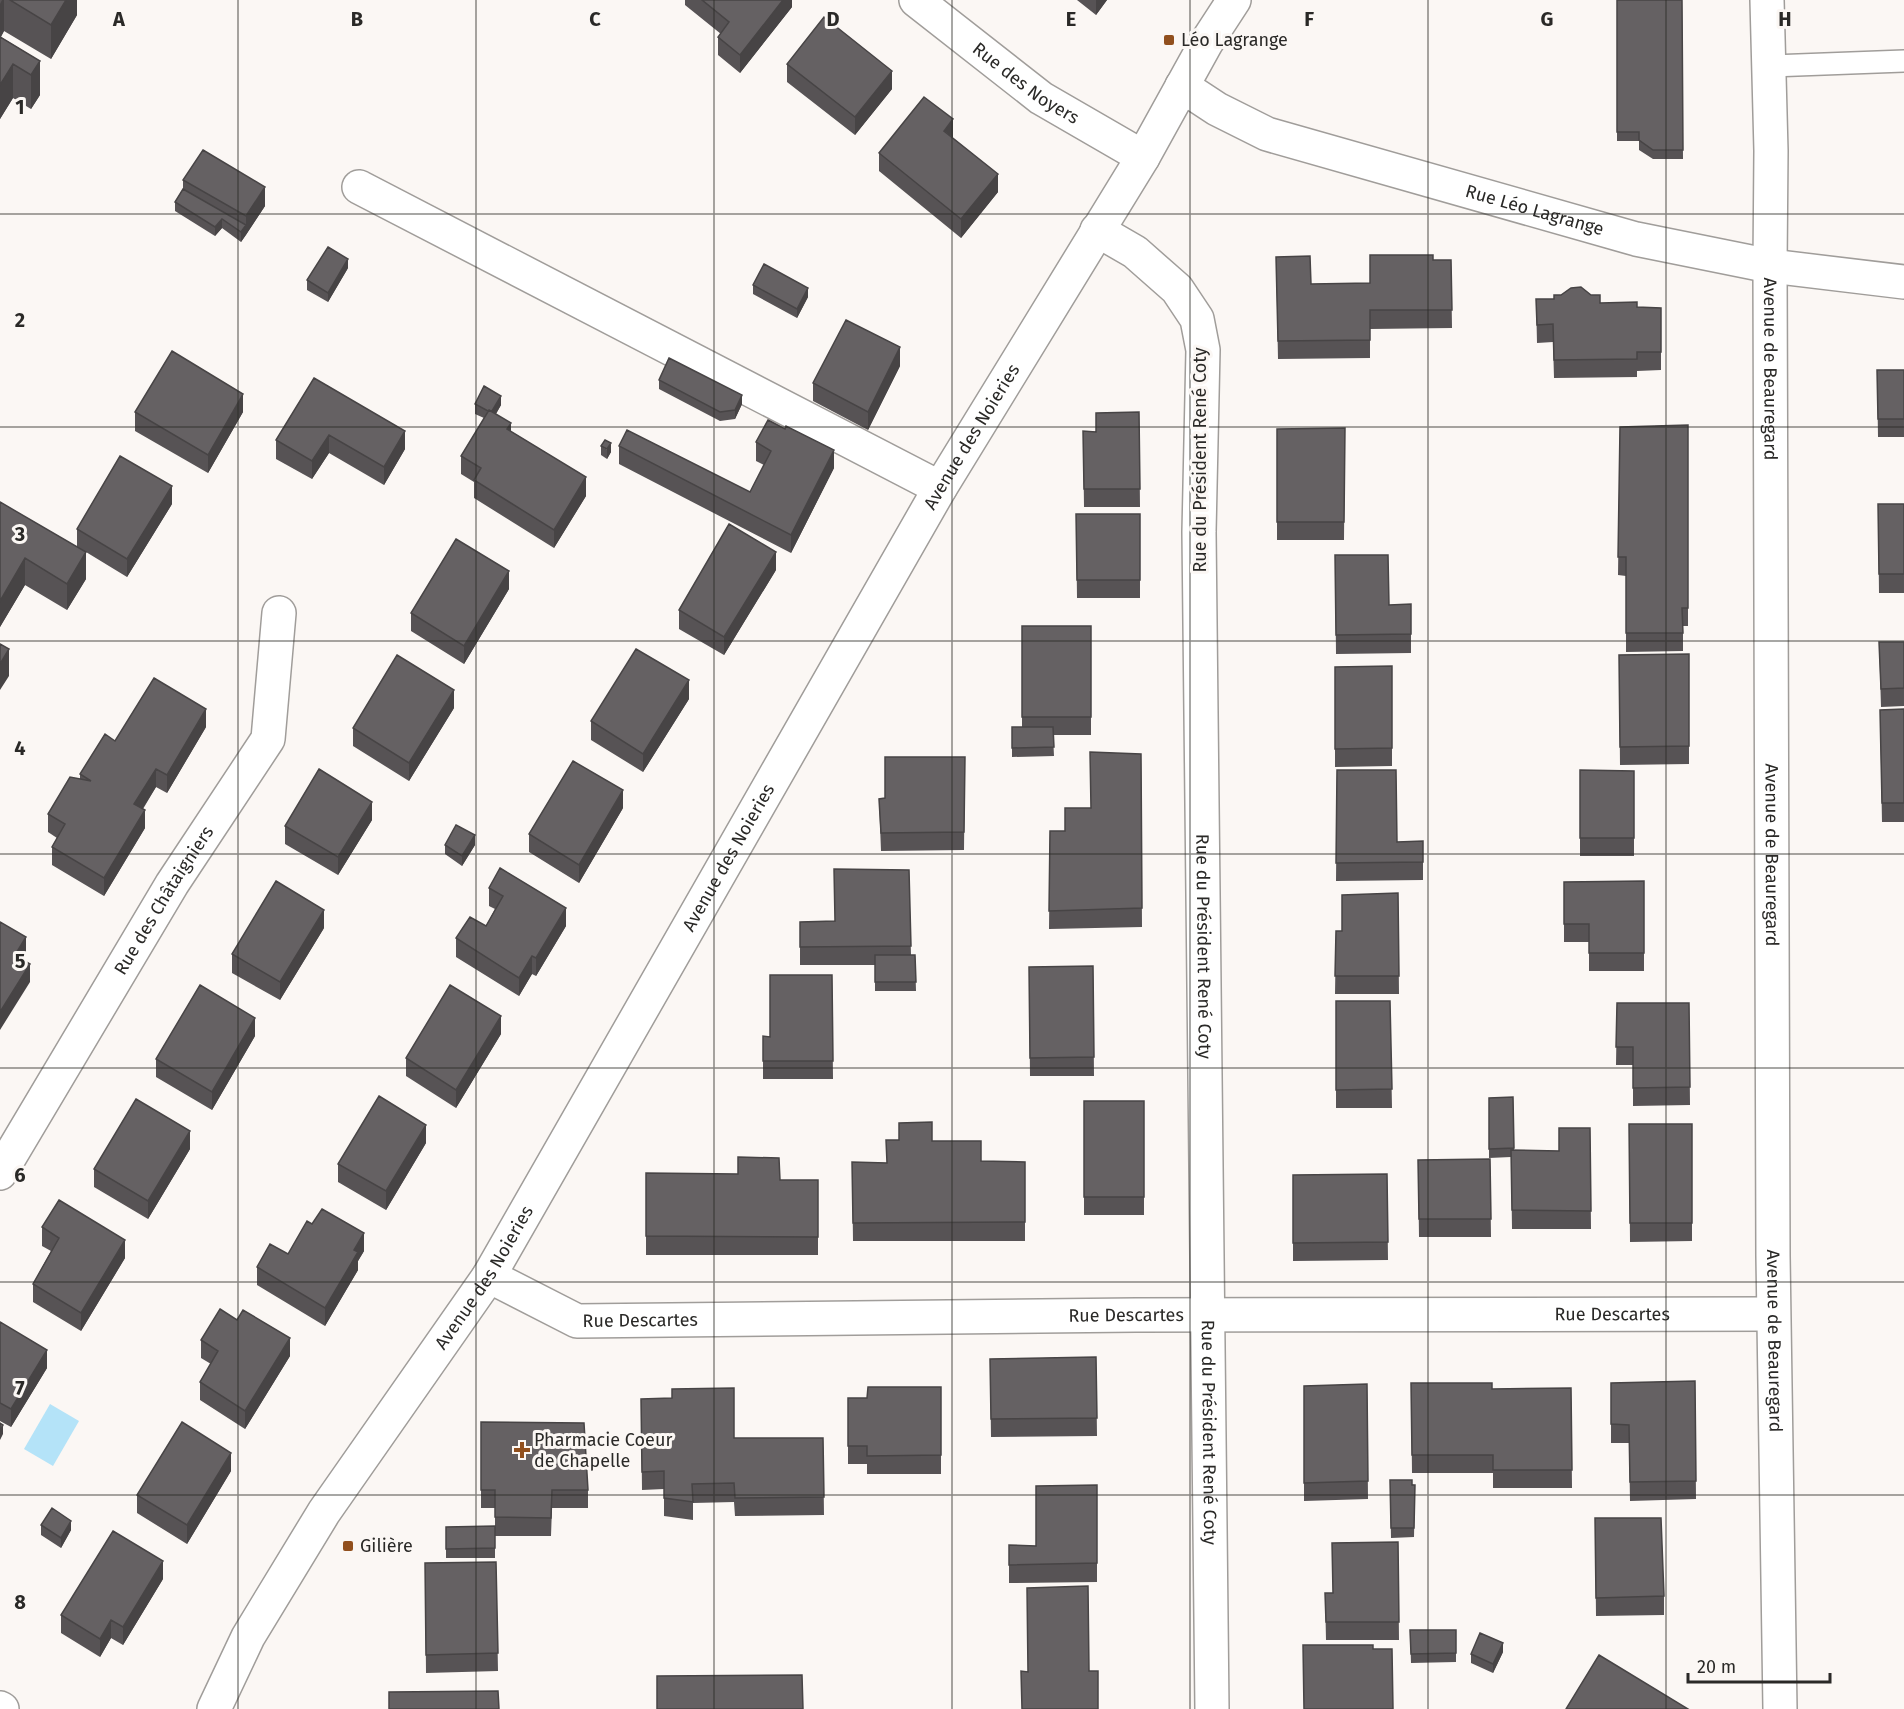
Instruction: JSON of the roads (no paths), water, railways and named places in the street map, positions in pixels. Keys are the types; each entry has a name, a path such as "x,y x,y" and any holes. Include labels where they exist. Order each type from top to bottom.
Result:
{"street":[{"name":"Rue des Noyers","path":"916,0 1041,98 1143,157"},
{"name":"Avenue des Noieries","path":"214,1709 248,1636 324,1512 489,1276 940,488 1143,157 1206,43 1234,0"},
{"name":"Avenue de Beauregard","path":"1767,0 1771,151 1773,1314 1780,1709"},
{"name":"Rue Léo Lagrange","path":"1182,86 1217,109 1267,134 1636,239 1770,266 1904,282"},
{"path":"359,188 940,488"},
{"name":"Rue du Président René Coty","path":"1097,230 1134,252 1177,289 1197,319 1203,350 1199,532 1212,1709"},
{"name":"Rue des Châtaigniers","path":"0,1173 9,1134 268,739 279,613"},
{"name":"Rue Descartes","path":"489,1276 577,1321 1209,1314 1773,1314"}],"lane":[{"path":"1769,66 1904,61"}],"water":[{"path":"50,1404 79,1421 53,1466 24,1449"}],"place":[{"name":"Léo Lagrange","path":"1169,40"},
{"name":"Pharmacie Coeur de Chapelle","path":"522,1450"},
{"name":"Gilière","path":"348,1546"}]}
